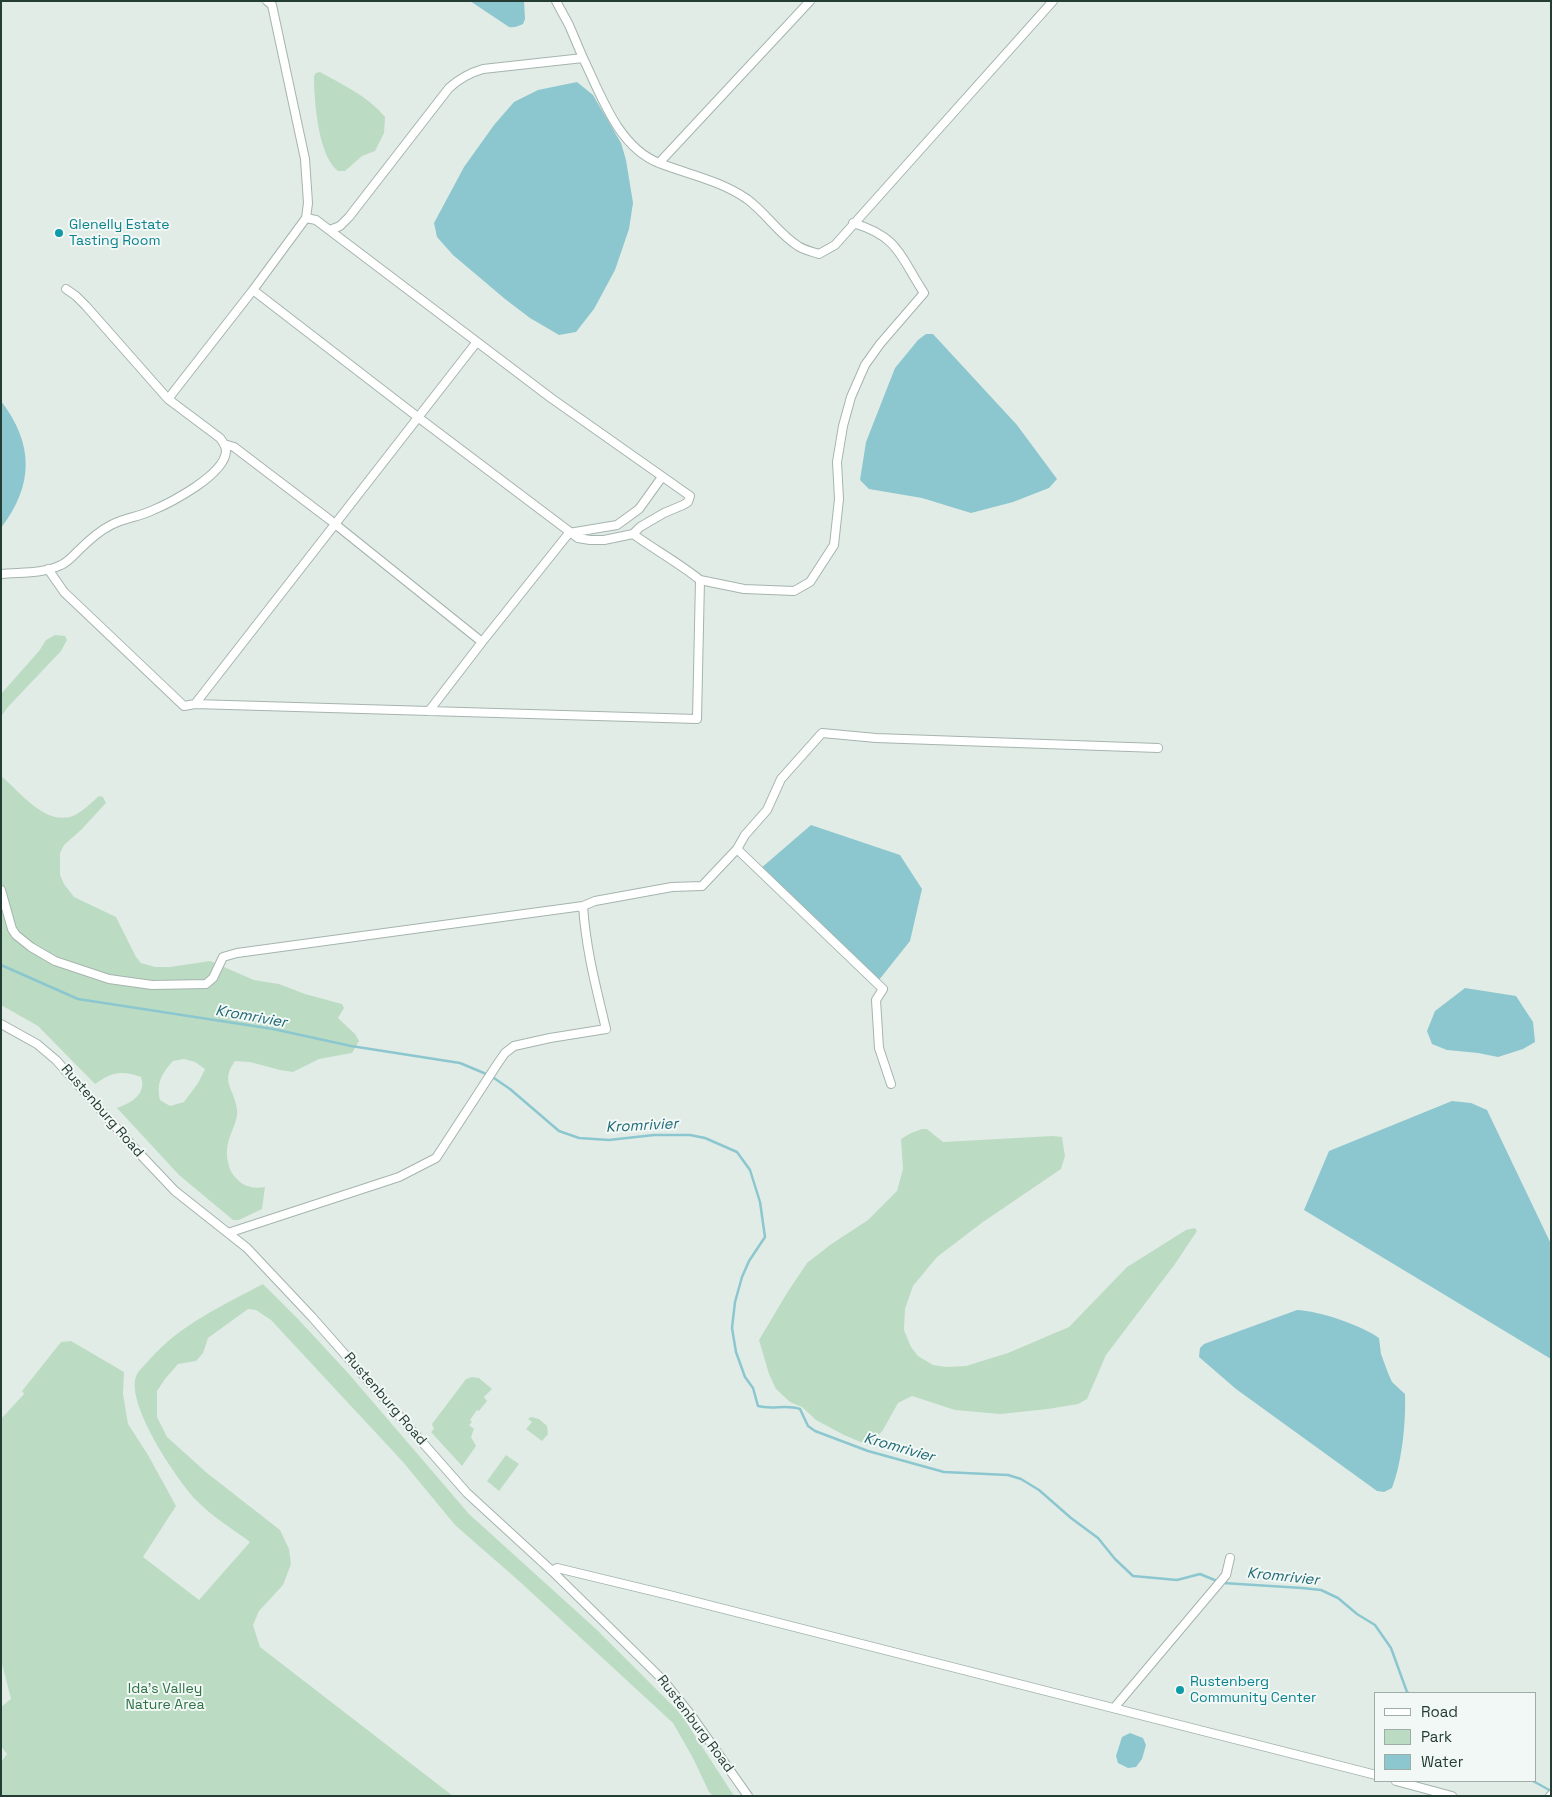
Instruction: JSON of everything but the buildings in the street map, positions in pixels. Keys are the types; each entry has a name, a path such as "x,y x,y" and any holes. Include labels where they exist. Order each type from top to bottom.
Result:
{"street":[{"path":"556,1 611,116 632,146 658,163 712,180 747,200 798,246 819,254 835,245 1054,1"},
{"path":"658,163 810,1"},
{"path":"168,398 253,290 306,218 308,203 305,159 272,2"},
{"path":"330,230 340,226 350,217 450,88 460,78 483,69 583,58"},
{"path":"253,290 578,538 590,540 634,534 664,513 688,502 690,496 476,343 330,230 316,220 306,218"},
{"path":"634,534 700,580 744,588 794,591 810,582 834,545 839,499 837,462 850,397 864,365 924,293 902,255 886,237 870,228 853,223"},
{"path":"1,574 30,574 69,561 94,535 112,524 166,504 200,483 216,469 224,459 226,452 220,438 168,398 86,306 66,289"},
{"path":"195,704 476,343"},
{"path":"224,444 234,447 482,642"},
{"path":"429,711 569,533 617,525 639,509 662,477"},
{"path":"48,569 64,592 184,706 195,704 697,720 700,580"},
{"path":"1,890 12,928 16,934 31,947 55,961 109,978 152,985 206,984 213,978 223,957 236,953 584,906 595,901 662,889 702,886 737,849 745,835 767,810 781,779 822,734 876,738 1158,748"},
{"path":"737,849 883,989 876,1000 879,1048 891,1084"},
{"path":"228,1233 399,1177 436,1158 498,1063 505,1053 514,1046 606,1029 590,969 585,934 584,906"},
{"name":"Rustenburg Road","path":"1,1024 37,1044 56,1060 175,1191 247,1248 312,1317 467,1493 552,1571 662,1679 691,1715 748,1796"},
{"path":"1114,1708 1226,1575 1230,1558"},
{"path":"552,1571 557,1568 650,1591 1374,1774"},
{"path":"1400,1782 1452,1796"}],"green space":[{"path":"320,72 363,97 385,117 384,133 375,151 362,156 345,171 338,171 331,164 318,127 314,76"},
{"path":"55,635 65,636 67,640 61,651 7,708 1,717 1,694 39,651 46,640"},
{"path":"1,776 35,807 55,817 66,818 77,814 99,796 103,797 106,803 64,845 60,853 60,875 74,897 116,917 136,957 141,963 155,967 170,967 210,961 254,980 279,984 305,994 342,1004 344,1008 338,1018 355,1034 359,1041 352,1053 319,1059 293,1072 250,1062 235,1061 228,1080 237,1115 229,1139 228,1162 232,1173 243,1184 257,1188 265,1187 262,1209 239,1220 233,1220 179,1175 117,1108 140,1093 142,1088 141,1077 128,1073 117,1073 95,1084 38,1026 1,1005","holes":["184,1059 195,1062 205,1069 198,1083 184,1102 170,1106 160,1100 159,1083 173,1061"]},
{"path":"922,1129 927,1129 943,1142 1062,1137 1065,1156 1061,1169 983,1222 937,1257 913,1286 905,1309 904,1330 911,1347 918,1356 933,1365 946,1367 966,1366 1008,1353 1069,1327 1127,1267 1186,1230 1195,1228 1197,1231 1175,1264 1106,1355 1087,1399 1078,1404 1000,1414 955,1410 912,1396 898,1403 883,1430 870,1446 816,1420 802,1407 790,1402 776,1389 769,1374 759,1340 807,1263 868,1220 897,1191 903,1169 901,1139"},
{"name":"Ida's Valley Nature Area","path":"263,1284 349,1374 469,1514 596,1629 681,1714 734,1796 713,1796 709,1792 693,1758 673,1723 519,1581 455,1525 403,1462 271,1320 256,1310 248,1309 208,1338 203,1353 196,1361 178,1364 165,1379 157,1391 157,1417 167,1437 207,1473 280,1530 289,1549 291,1564 283,1585 259,1611 253,1625 260,1647 453,1796 1,1796 1,1762 7,1754 1,1746 1,1707 11,1699 1,1660 1,1419 24,1394 22,1391 61,1342 71,1341 124,1372 123,1394 128,1424 148,1455 176,1506 143,1557 199,1600 250,1542 202,1506 177,1476 154,1440 145,1420 138,1402 135,1386 137,1374 162,1347 189,1326 217,1308"},
{"path":"472,1377 479,1378 492,1389 484,1397 487,1401 470,1420 472,1422 469,1425 474,1429 471,1437 476,1446 462,1466 431,1432 434,1429 432,1424 466,1379"},
{"path":"531,1417 539,1419 547,1426 548,1434 542,1441 526,1429 532,1422 528,1419"},
{"path":"506,1455 519,1464 499,1491 487,1481"}],"water":[{"path":"470,1 524,1 525,19 523,24 509,27"},
{"path":"577,82 593,95 621,143 626,160 633,203 629,229 615,270 594,309 576,332 559,335 530,318 453,255 437,237 434,223 464,167 494,125 514,102 538,90"},
{"path":"926,334 933,334 1017,425 1057,479 1049,488 1013,502 971,513 922,498 869,489 860,480 866,442 895,368 918,340"},
{"path":"1,401 20,433 26,464 20,496 1,528"},
{"path":"811,825 900,855 922,889 910,941 879,980 760,869"},
{"path":"1465,988 1516,996 1533,1022 1535,1042 1523,1049 1498,1057 1447,1050 1432,1044 1427,1031 1435,1011"},
{"path":"1452,1101 1471,1103 1487,1110 1551,1244 1551,1359 1304,1210 1329,1151"},
{"path":"1297,1310 1317,1313 1340,1320 1362,1328 1379,1338 1381,1354 1392,1382 1405,1394 1403,1442 1392,1488 1384,1492 1377,1491 1236,1389 1199,1357 1200,1348 1204,1344"},
{"path":"1130,1733 1143,1738 1146,1745 1142,1759 1136,1767 1128,1768 1118,1763 1116,1756 1122,1737"}],"waterway":[{"name":"Kromrivier","path":"1,965 78,999 273,1029 351,1046 460,1063 491,1076 510,1089 559,1131 579,1138 609,1140 654,1135 690,1135 705,1138 737,1152 750,1170 760,1202 765,1237 749,1261 742,1277 735,1302 732,1328 736,1352 745,1377 753,1388 758,1406 800,1409 808,1426 815,1431 868,1451 944,1472 1008,1475 1021,1479 1039,1490 1071,1518 1098,1538 1115,1559 1133,1576 1177,1580 1200,1574 1217,1581"},
{"name":"Kromrivier","path":"1223,1583 1321,1590 1338,1598 1357,1614 1375,1625 1391,1648 1407,1692"},
{"name":"Kromrivier","path":"1535,1782 1551,1791"}],"place":[{"name":"Glenelly Estate Tasting Room","path":"59,233"},
{"name":"Rustenberg Community Center","path":"1180,1690"}]}
